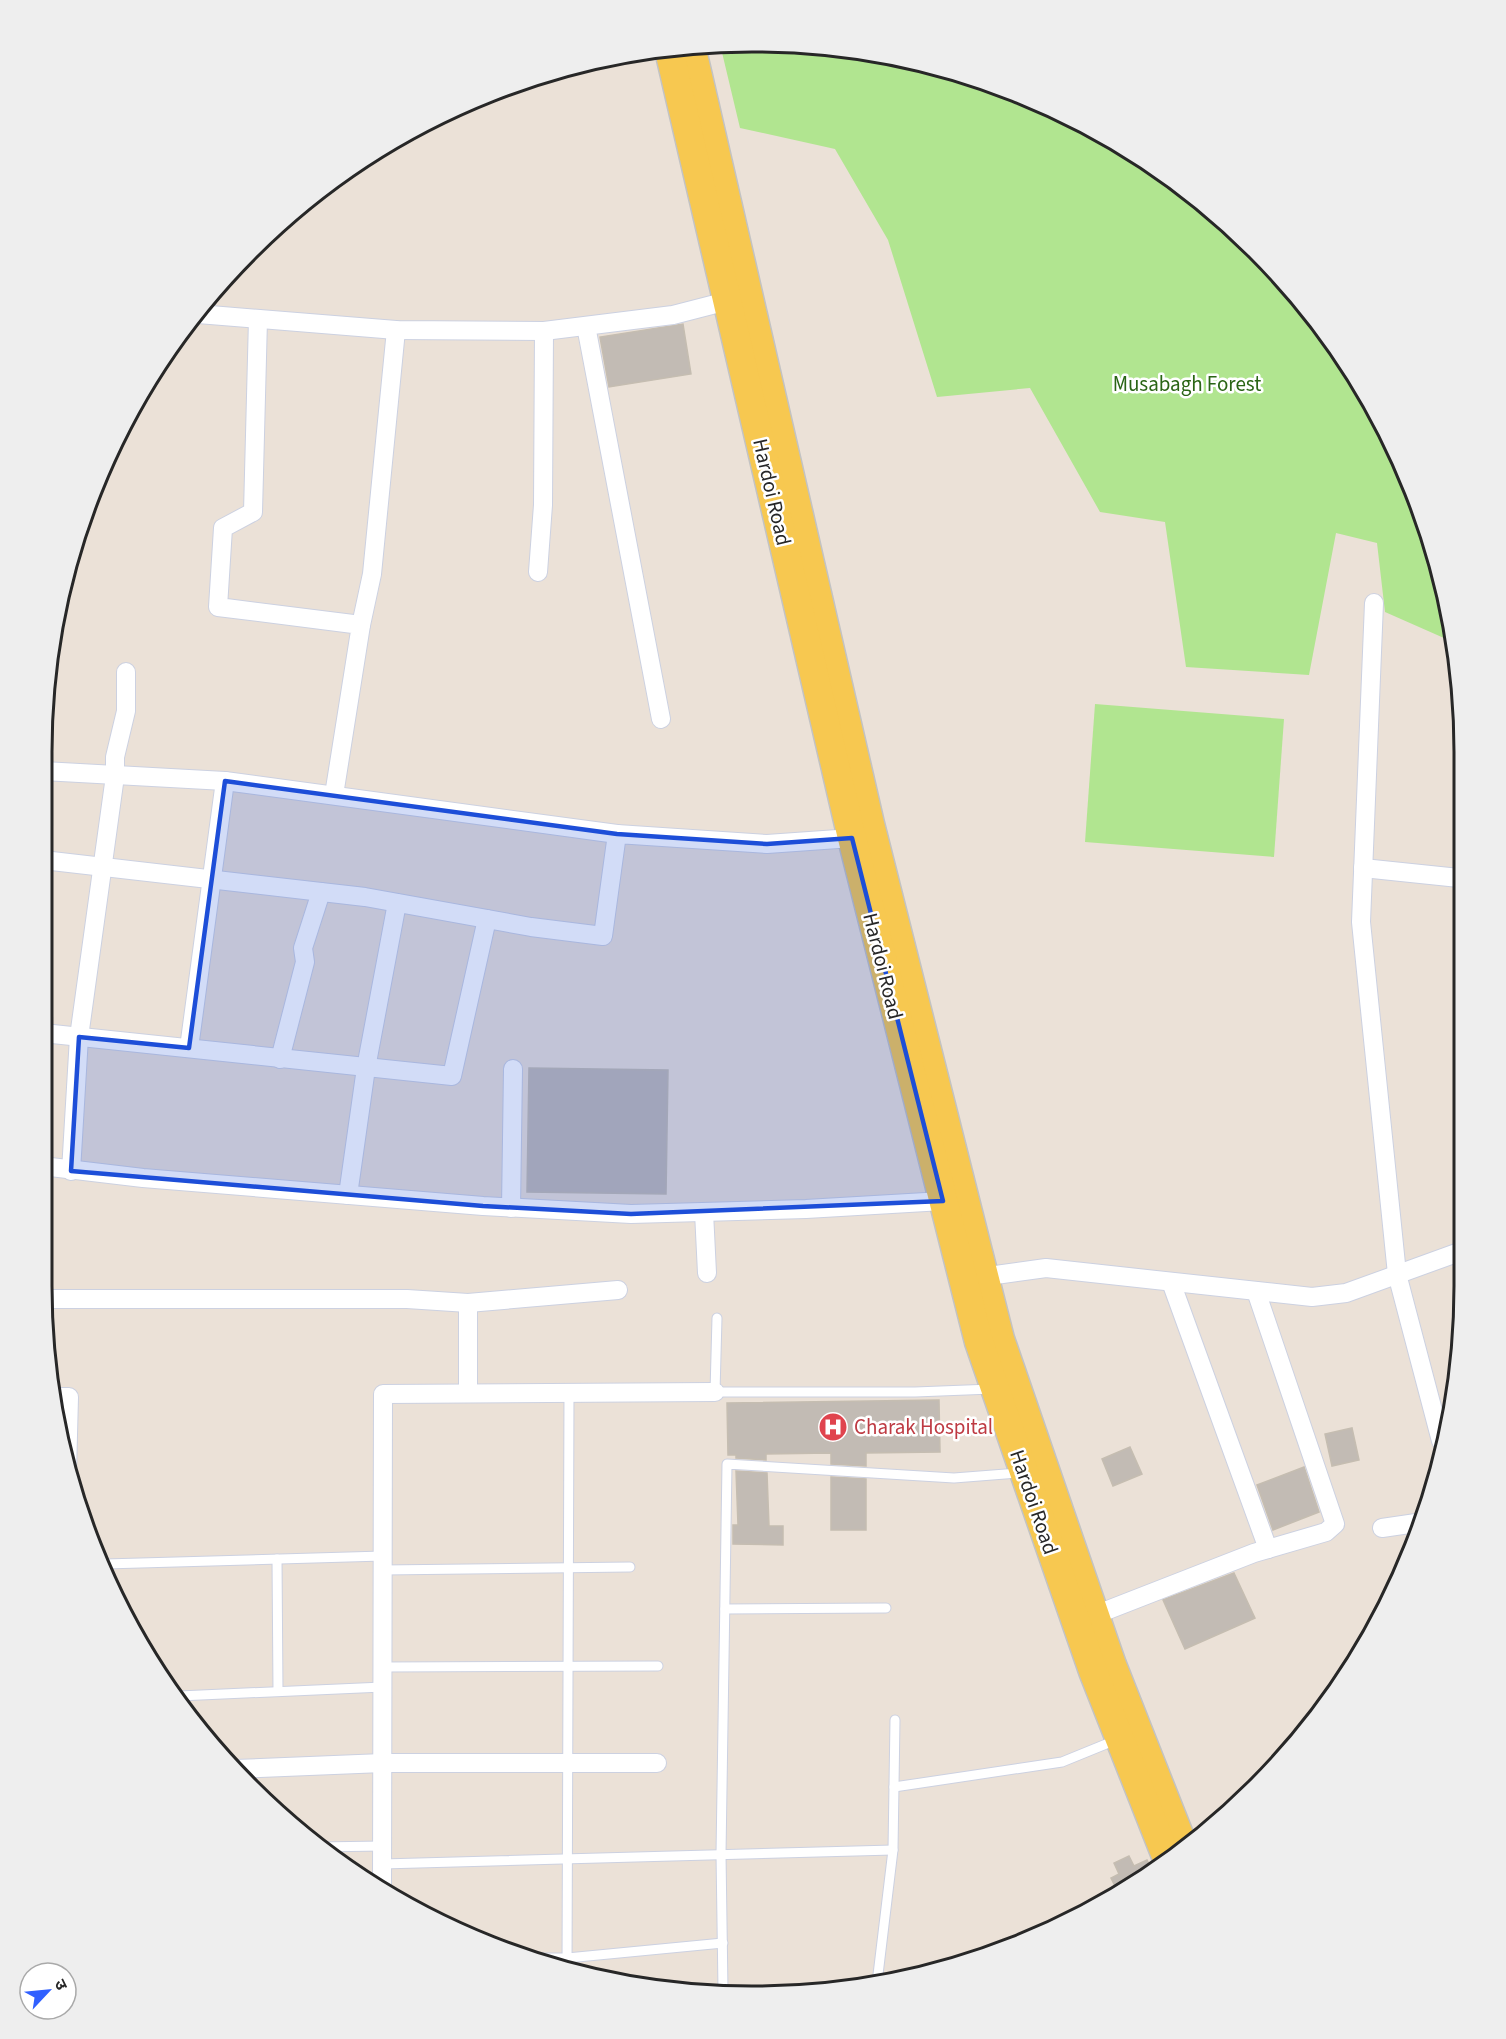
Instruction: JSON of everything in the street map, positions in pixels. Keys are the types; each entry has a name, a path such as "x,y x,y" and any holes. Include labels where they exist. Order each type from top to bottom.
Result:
{"main road":[{"name":"Hardoi Road","path":"693,55 738,298 852,838 872,875 973,1278"},
{"name":"Hardoi Road","path":"671,57 738,298 872,875 943,1201 1000,1339 1005,1387 1024,1473 1093,1671 1165,1852"},
{"name":"Hardoi Road","path":"1005,1387 1181,1840"}],"street":[{"path":"207,315 396,330 544,331 673,315 738,298"},
{"path":"258,318 253,512 223,528 218,607 361,625"},
{"path":"586,326 662,719"},
{"path":"334,795 361,625 372,573 396,330"},
{"path":"538,573 543,494 544,331"},
{"path":"1374,603 1361,922 1397,1274 1438,1431"},
{"path":"71,1171 79,1037 116,757 126,711 126,672"},
{"path":"52,772 225,781 617,834 767,844 852,838"},
{"path":"189,1048 225,781"},
{"path":"52,861 321,892 603,936 617,834"},
{"path":"1363,868 1454,877"},
{"path":"280,1059 305,962 303,948 321,892"},
{"path":"348,1195 366,1068 397,903"},
{"path":"52,1034 452,1076 487,919"},
{"path":"511,1208 513,1069"},
{"path":"52,1168 348,1195 511,1208 631,1214 806,1209 943,1201"},
{"path":"704,1212 707,1273"},
{"path":"973,1278 1046,1268 1312,1297 1346,1293 1454,1254"},
{"path":"1171,1282 1268,1549"},
{"path":"53,1299 407,1299 468,1303 618,1290"},
{"path":"1095,1615 1268,1549 1326,1532 1335,1524 1256,1291"},
{"path":"468,1303 468,1393"},
{"path":"382,1880 383,1394 715,1392"},
{"path":"61,1397 69,1396 68,1432"},
{"path":"1382,1528 1411,1524"},
{"path":"246,1769 382,1763 657,1763"}],"lane":[{"path":"717,1318 715,1392 1005,1387"},
{"path":"567,1961 569,1393"},
{"path":"723,1985 721,1854 727,1464 954,1478 1024,1473"},
{"path":"110,1564 277,1559 569,1567 630,1566"},
{"path":"277,1559 278,1691"},
{"path":"725,1609 886,1608"},
{"path":"383,1667 658,1666"},
{"path":"186,1696 383,1687"},
{"path":"878,1975 893,1850 895,1720"},
{"path":"894,1787 1062,1762 1120,1739"},
{"path":"338,1850 382,1855 567,1858 893,1850"},
{"path":"571,1963 723,1943"}],"highlighted area":[{"path":"225,781 617,834 767,844 852,838 943,1201 631,1214 483,1206 71,1171 79,1037 189,1048"}],"green space":[{"name":"Musabagh Forest","path":"753,52 844,58 934,76 1021,106 1103,146 1179,197 1215,226 1280,291 1309,327 1360,403 1400,485 1416,528 1430,572 1444,638 1385,612 1377,543 1336,533 1309,675 1186,667 1165,522 1100,512 1030,388 937,397 888,240 835,149 740,128 722,53"},
{"path":"1095,704 1284,719 1274,857 1085,842"}],"building":[{"path":"683,324 691,374 609,387 600,337"},
{"path":"529,1068 668,1070 666,1194 527,1192"},
{"path":"939,1400 940,1452 866,1453 866,1466 831,1464 831,1453 766,1454 766,1460 736,1458 736,1455 728,1455 727,1403"},
{"path":"1352,1428 1359,1460 1332,1466 1325,1434"},
{"path":"1130,1447 1142,1474 1113,1486 1102,1459"},
{"path":"1304,1467 1319,1512 1273,1530 1257,1485"},
{"path":"736,1471 767,1473 769,1526 783,1526 783,1545 733,1544 733,1525 738,1525"},
{"path":"831,1477 866,1479 866,1530 831,1530"},
{"path":"1234,1573 1255,1618 1185,1649 1163,1600"},
{"path":"1129,1856 1134,1866 1147,1860 1149,1863 1115,1885 1111,1878 1119,1874 1114,1863"}],"place":[{"name":"Charak Hospital","path":"833,1427"}]}
